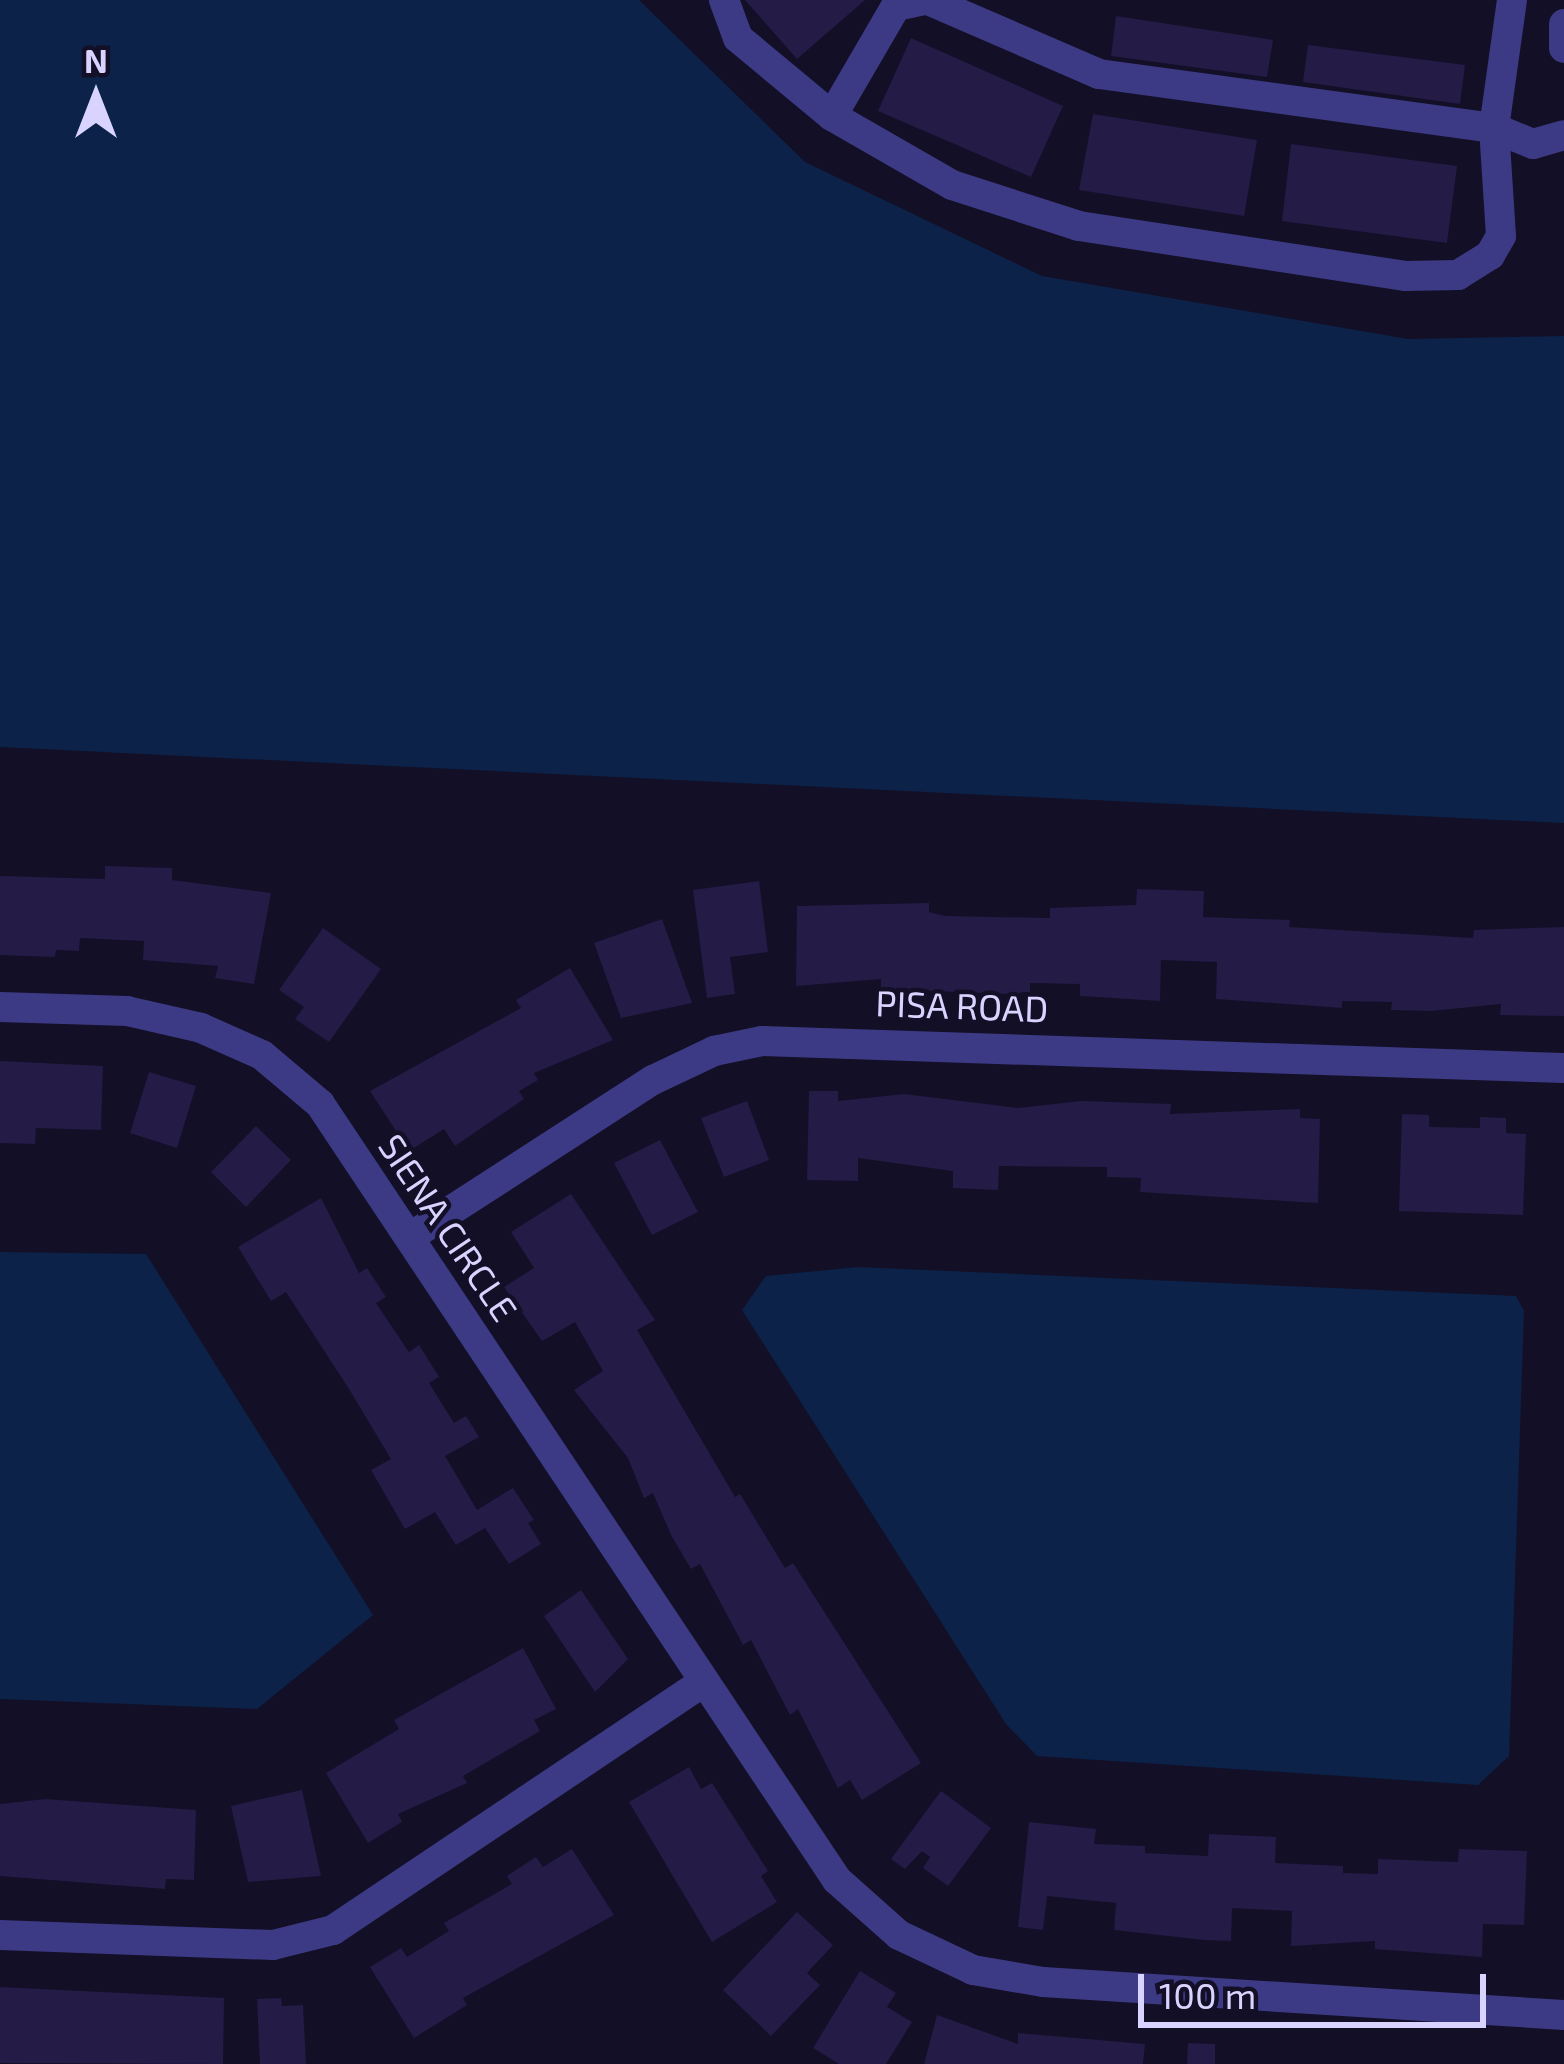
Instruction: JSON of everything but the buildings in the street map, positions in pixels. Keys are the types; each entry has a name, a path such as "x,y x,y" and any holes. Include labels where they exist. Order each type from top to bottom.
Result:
{"street":[{"path":"724,0 738,38 832,116 952,185 1079,226 1406,276 1458,275 1490,255 1501,236 1503,186 1494,128 1512,0"},
{"path":"832,116 896,6 926,0 1099,74 1494,128 1533,144 1564,135"},
{"path":"1564,24 1564,48"},
{"name":"SIENA CIRCLE","path":"0,1006 128,1011 201,1028 262,1055 320,1104 837,1880 899,1935 973,1970 1043,1982 1564,2015"},
{"name":"PISA ROAD","path":"410,1237 653,1080 714,1051 762,1041 1564,1068"},
{"path":"0,1935 273,1945 333,1930 704,1682"}],"water":[{"path":"0,0 639,0 805,162 1042,276 1408,339 1564,336 1564,823 0,747"},
{"path":"0,1252 146,1254 373,1615 257,1709 0,1699"},
{"path":"858,1267 1516,1296 1524,1311 1509,1756 1478,1785 1037,1756 1006,1724 742,1310 766,1276"}]}
